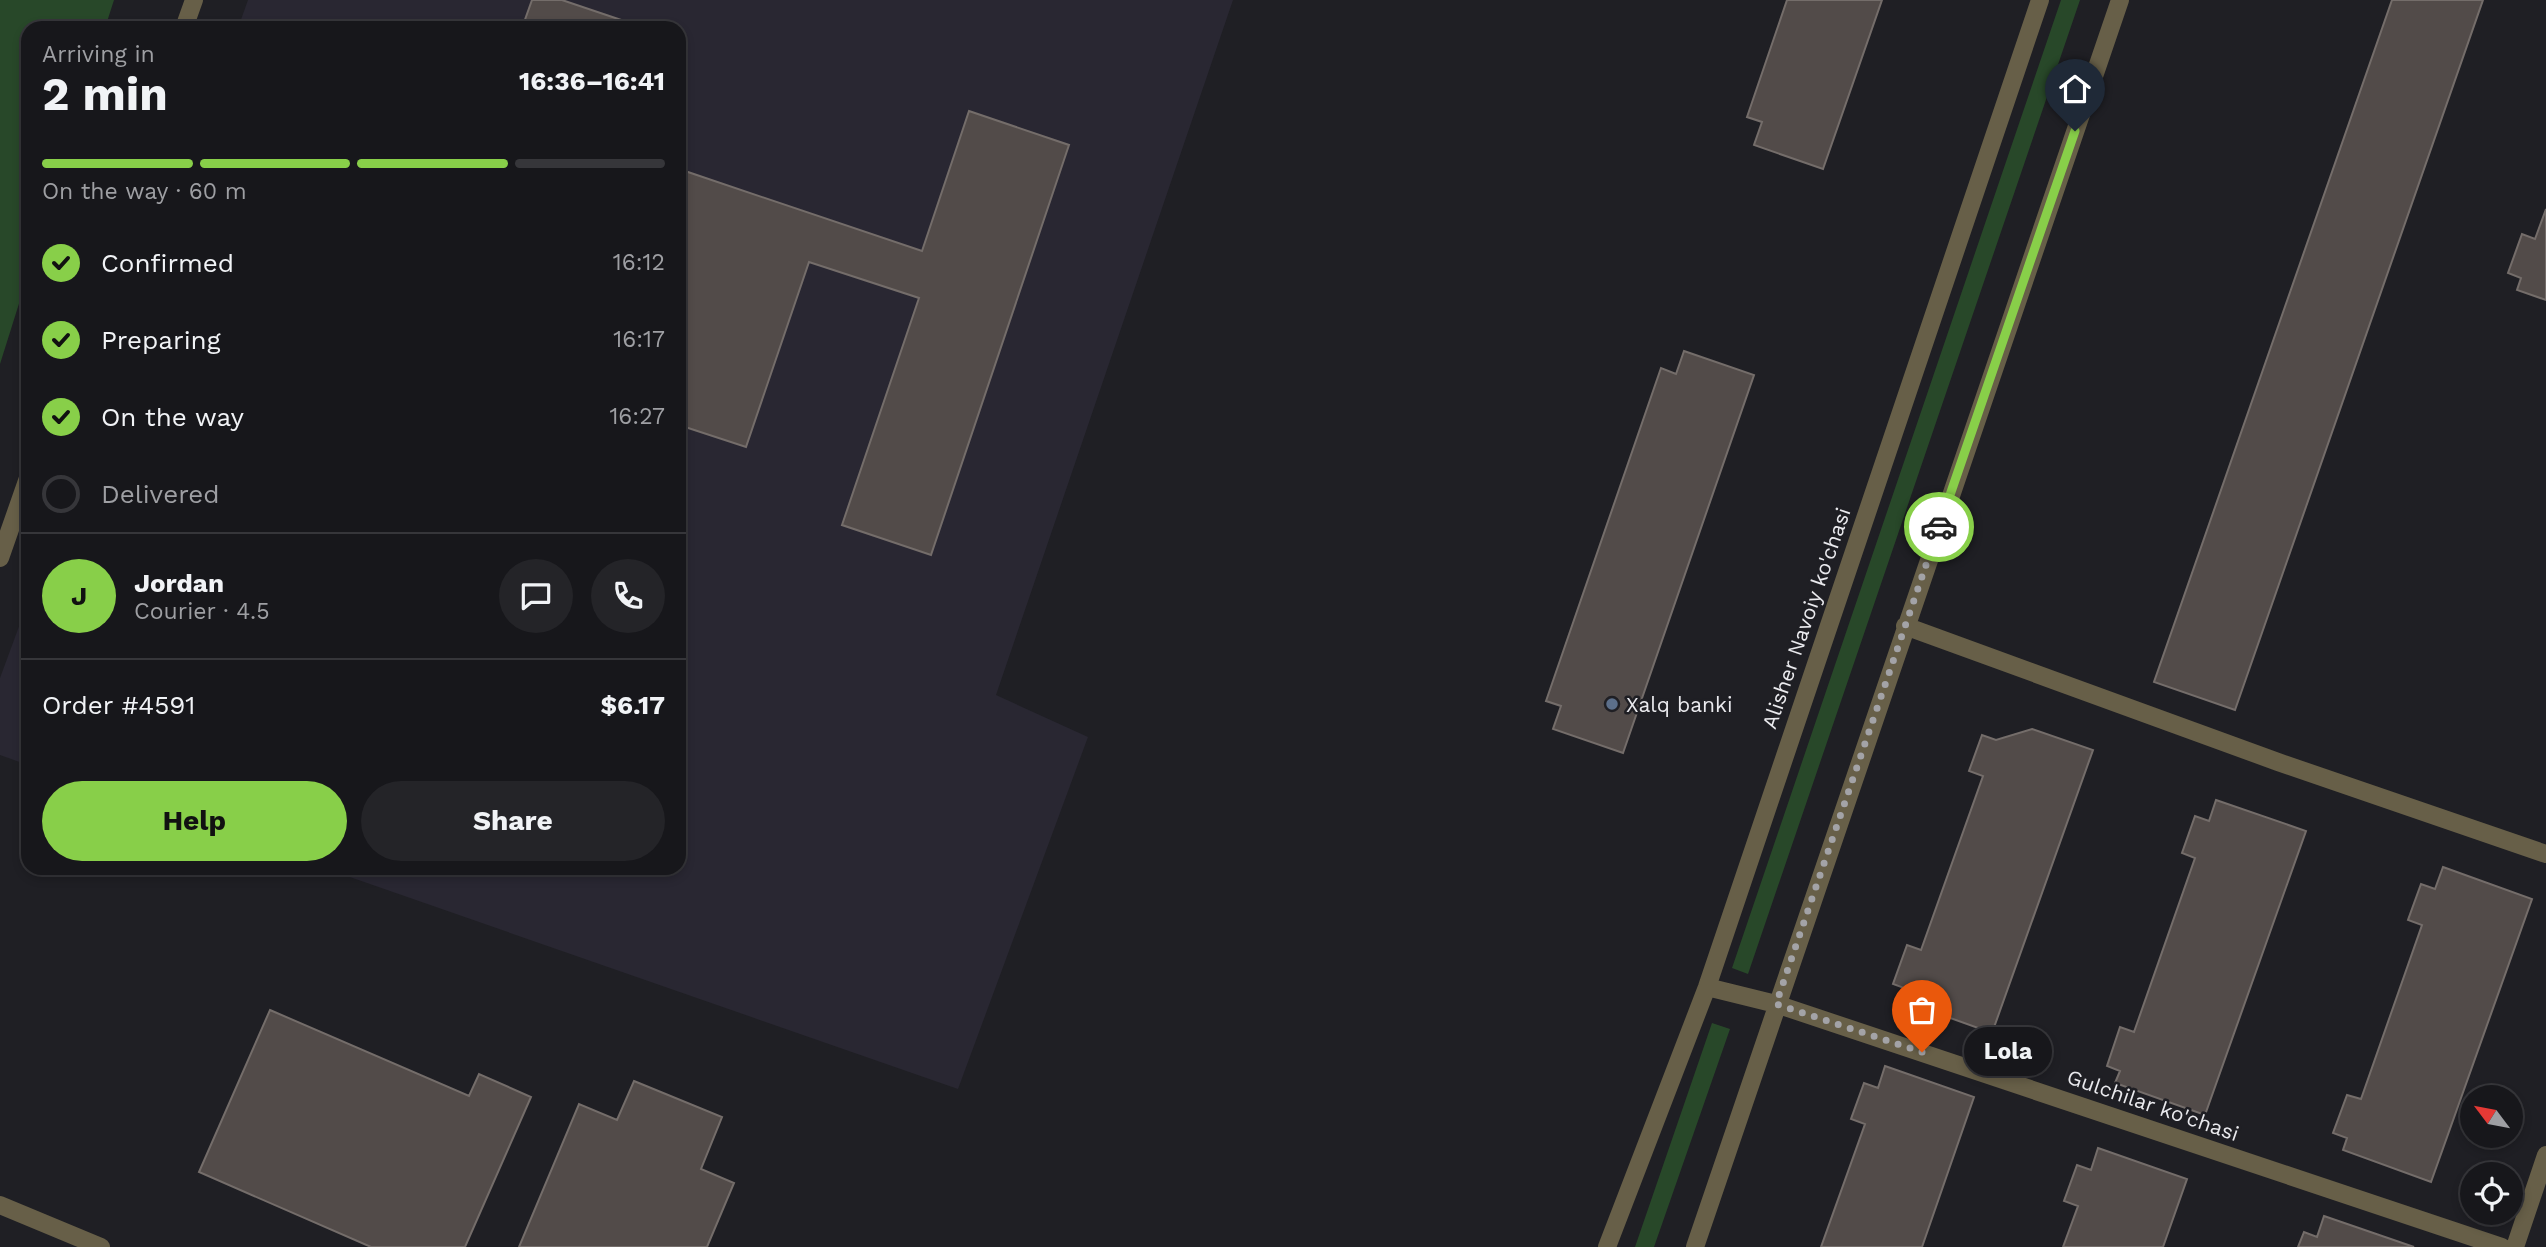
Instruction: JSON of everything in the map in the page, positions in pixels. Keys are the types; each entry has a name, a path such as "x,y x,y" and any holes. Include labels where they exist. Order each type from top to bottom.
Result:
{"street":[{"path":"186,21 194,0"},
{"name":"Alisher Navoiy ko'chasi","path":"1607,1247 1707,987 2040,0"},
{"path":"1695,1247 2120,0"},
{"path":"0,558 21,498"},
{"path":"1905,626 2278,762 2546,854"},
{"name":"Gulchilar ko'chasi","path":"1707,987 1776,1004 2502,1247"},
{"path":"2515,1247 2546,1155"},
{"path":"0,1205 101,1247"}],"shaded area":[{"path":"248,0 1233,0 996,695 1088,737 958,1089 344,875 686,875 686,21 240,21"},
{"path":"21,621 21,762 0,755 0,678"}],"green space":[{"path":"0,0 114,0 107,21 21,21 21,297 0,364"},
{"path":"2061,0 2080,0 1748,974 1732,968"},
{"path":"1712,1023 1730,1029 1654,1247 1635,1247"}],"building":[{"path":"532,0 562,0 624,21 524,21"},
{"path":"1787,0 1882,0 1823,169 1754,145 1762,122 1747,117"},
{"path":"2392,0 2483,0 2235,710 2154,682"},
{"path":"969,111 1069,145 931,555 842,525 919,298 809,262 746,447 686,427 686,171 922,251"},
{"path":"2546,209 2546,300 2517,290 2521,278 2508,273 2522,234 2535,239"},
{"path":"1684,351 1754,375 1623,753 1553,729 1561,706 1546,701 1661,368 1676,374"},
{"path":"2032,729 2093,750 1992,1033 1903,1001 1907,989 1893,984 1907,945 1921,950 1983,776 1969,771 1982,735 1996,740"},
{"path":"2216,800 2306,831 2205,1115 2115,1083 2120,1071 2107,1066 2120,1027 2134,1032 2195,858 2182,853 2195,816 2209,821"},
{"path":"2443,867 2532,899 2466,1085 2460,1085 2460,1101 2431,1182 2343,1150 2347,1138 2333,1133 2347,1095 2361,1099 2422,925 2408,920 2421,884 2435,889"},
{"path":"270,1010 469,1096 479,1074 531,1097 465,1247 371,1247 199,1172"},
{"path":"1885,1066 1974,1097 1922,1247 1821,1247 1865,1124 1851,1119 1864,1083 1878,1088"},
{"path":"634,1081 722,1117 701,1169 734,1183 707,1247 519,1247 579,1104 617,1120"},
{"path":"2098,1148 2187,1179 2163,1247 2063,1247 2078,1206 2064,1201 2077,1165 2091,1170"},
{"path":"2324,1216 2414,1247 2298,1247 2304,1232 2317,1237"}],"way so far":[{"path":"1922,1052 1776,1004 1939,527"}],"place":[{"name":"Xalq banki","path":"1612,704"},
{"name":"Lola","path":"1922,1052"}],"route":[{"path":"1939,527 2075,131"}]}
